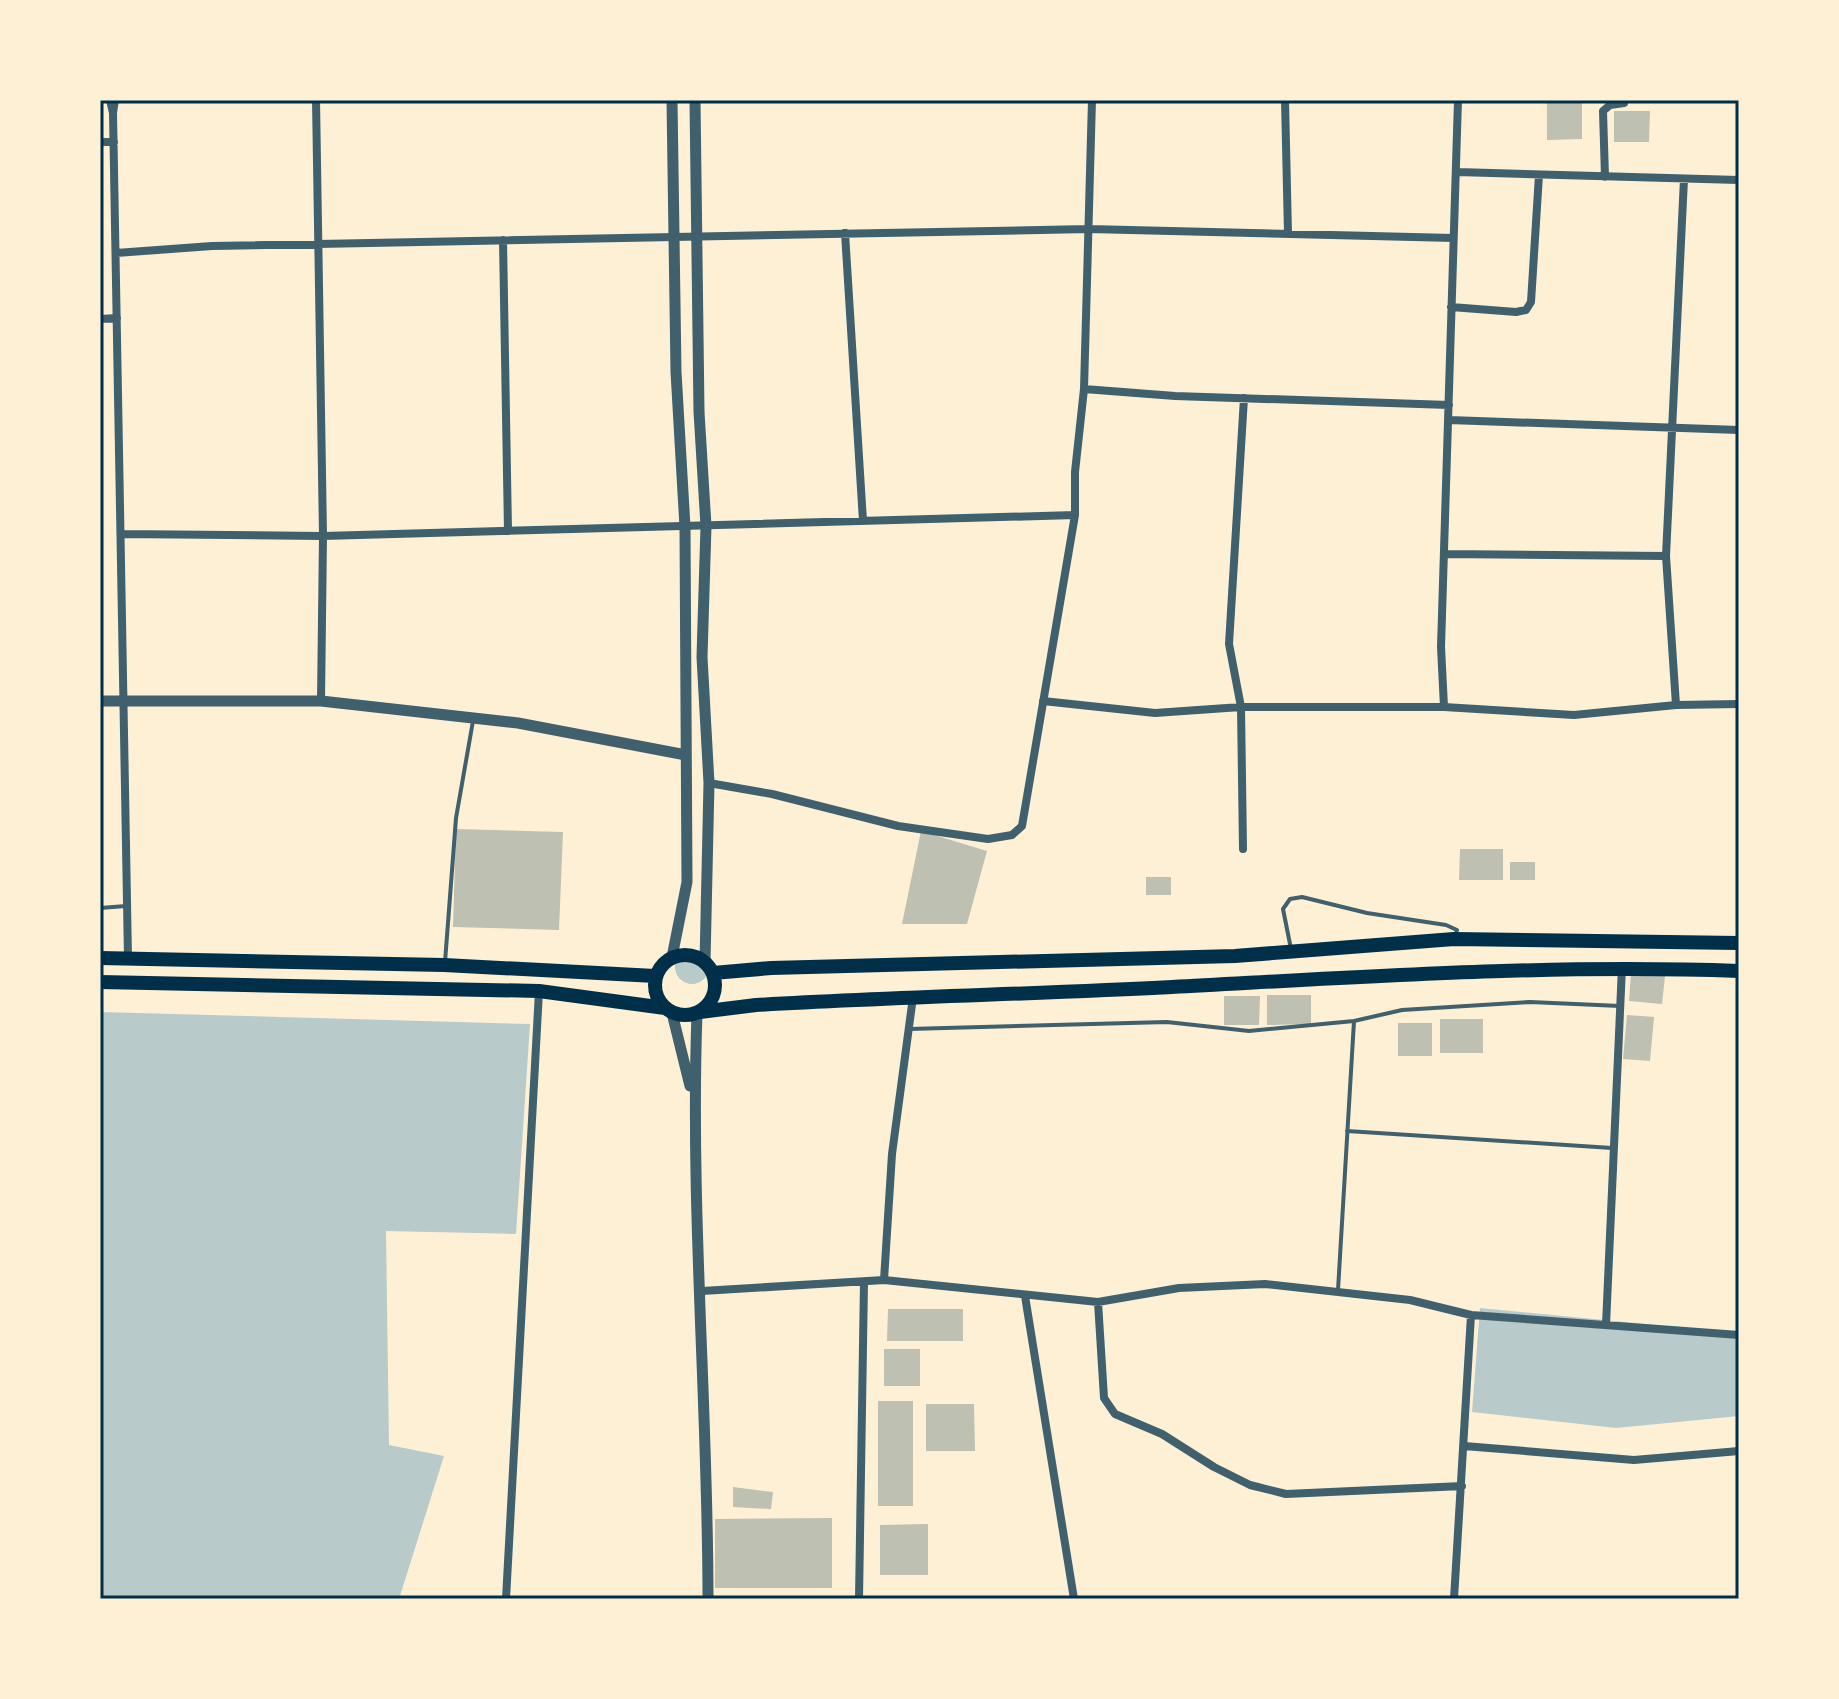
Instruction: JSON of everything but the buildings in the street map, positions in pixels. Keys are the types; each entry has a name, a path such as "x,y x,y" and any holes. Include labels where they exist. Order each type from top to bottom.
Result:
{"main road":[{"path":"709,968 1235,956 1291,949 1454,939 1739,943"},
{"path":"668,1011 654,988 655,976 672,957 695,956 709,968 715,991 698,1012"},
{"path":"100,958 444,965 655,976"},
{"path":"100,982 539,991 668,1011 698,1012 756,1005 913,996 1170,987 1386,973 1622,966 1739,971"}],"street":[{"path":"113,100 128,958"},
{"path":"316,100 323,536 321,701"},
{"path":"672,100 672,236 685,527 687,882 672,957"},
{"path":"695,100 699,412 706,526 702,657 709,783 709,968"},
{"path":"709,783 772,794 898,826 988,839 1019,830 1024,818 1075,515 1075,472 1084,389 1092,100"},
{"path":"1285,100 1288,234"},
{"path":"1444,707 1444,554 1458,100"},
{"path":"1605,177 1603,111 1610,105 1624,103"},
{"path":"100,142 114,142"},
{"path":"1457,172 1739,180"},
{"path":"1451,307 1526,310 1531,302 1539,175"},
{"path":"1676,705 1666,556 1675,427 1684,179"},
{"path":"116,253 212,246 1089,229 1453,238"},
{"path":"845,233 863,521"},
{"path":"503,240 508,531"},
{"path":"100,319 117,318"},
{"path":"1084,389 1449,405"},
{"path":"1243,849 1241,707 1229,644 1244,398"},
{"path":"1449,420 1739,430"},
{"path":"121,534 323,536 1075,515"},
{"path":"1444,554 1666,556"},
{"path":"100,701 321,701 474,717 579,733 686,755"},
{"path":"1043,701 1155,713 1241,707 1444,707 1574,715 1676,705 1739,704"},
{"path":"1606,1325 1622,966"},
{"path":"506,1599 539,991"},
{"path":"884,1280 892,1154 913,996"},
{"path":"668,1011 694,1102"},
{"path":"698,1012 694,1102 702,1291 708,1599"},
{"path":"702,1291 884,1280 1098,1302 1221,1285 1338,1290 1410,1300 1471,1315 1739,1335"},
{"path":"859,1599 864,1282"},
{"path":"1025,1296 1074,1599"},
{"path":"1098,1302 1104,1398 1115,1414 1162,1434 1226,1473 1250,1485 1286,1494 1462,1486"},
{"path":"1454,1599 1471,1315"},
{"path":"1464,1446 1634,1460 1739,1451"}],"lane":[{"path":"444,965 456,818 474,717"},
{"path":"1291,949 1283,909 1290,899 1302,897 1367,913 1446,925 1457,930 1454,939"},
{"path":"100,908 127,906"},
{"path":"909,1029 1167,1022 1249,1031 1354,1021 1402,1010 1530,1002 1622,1006"},
{"path":"1338,1290 1354,1021"},
{"path":"1347,1131 1612,1148"}],"shaded area":[{"path":"692,950 704,955 709,967 704,979 692,984 680,979 675,967 680,955"},
{"path":"100,1012 530,1024 516,1234 386,1231 389,1445 444,1456 399,1599 100,1599"},
{"path":"1480,1308 1739,1333 1739,1416 1616,1428 1472,1412"}]}
